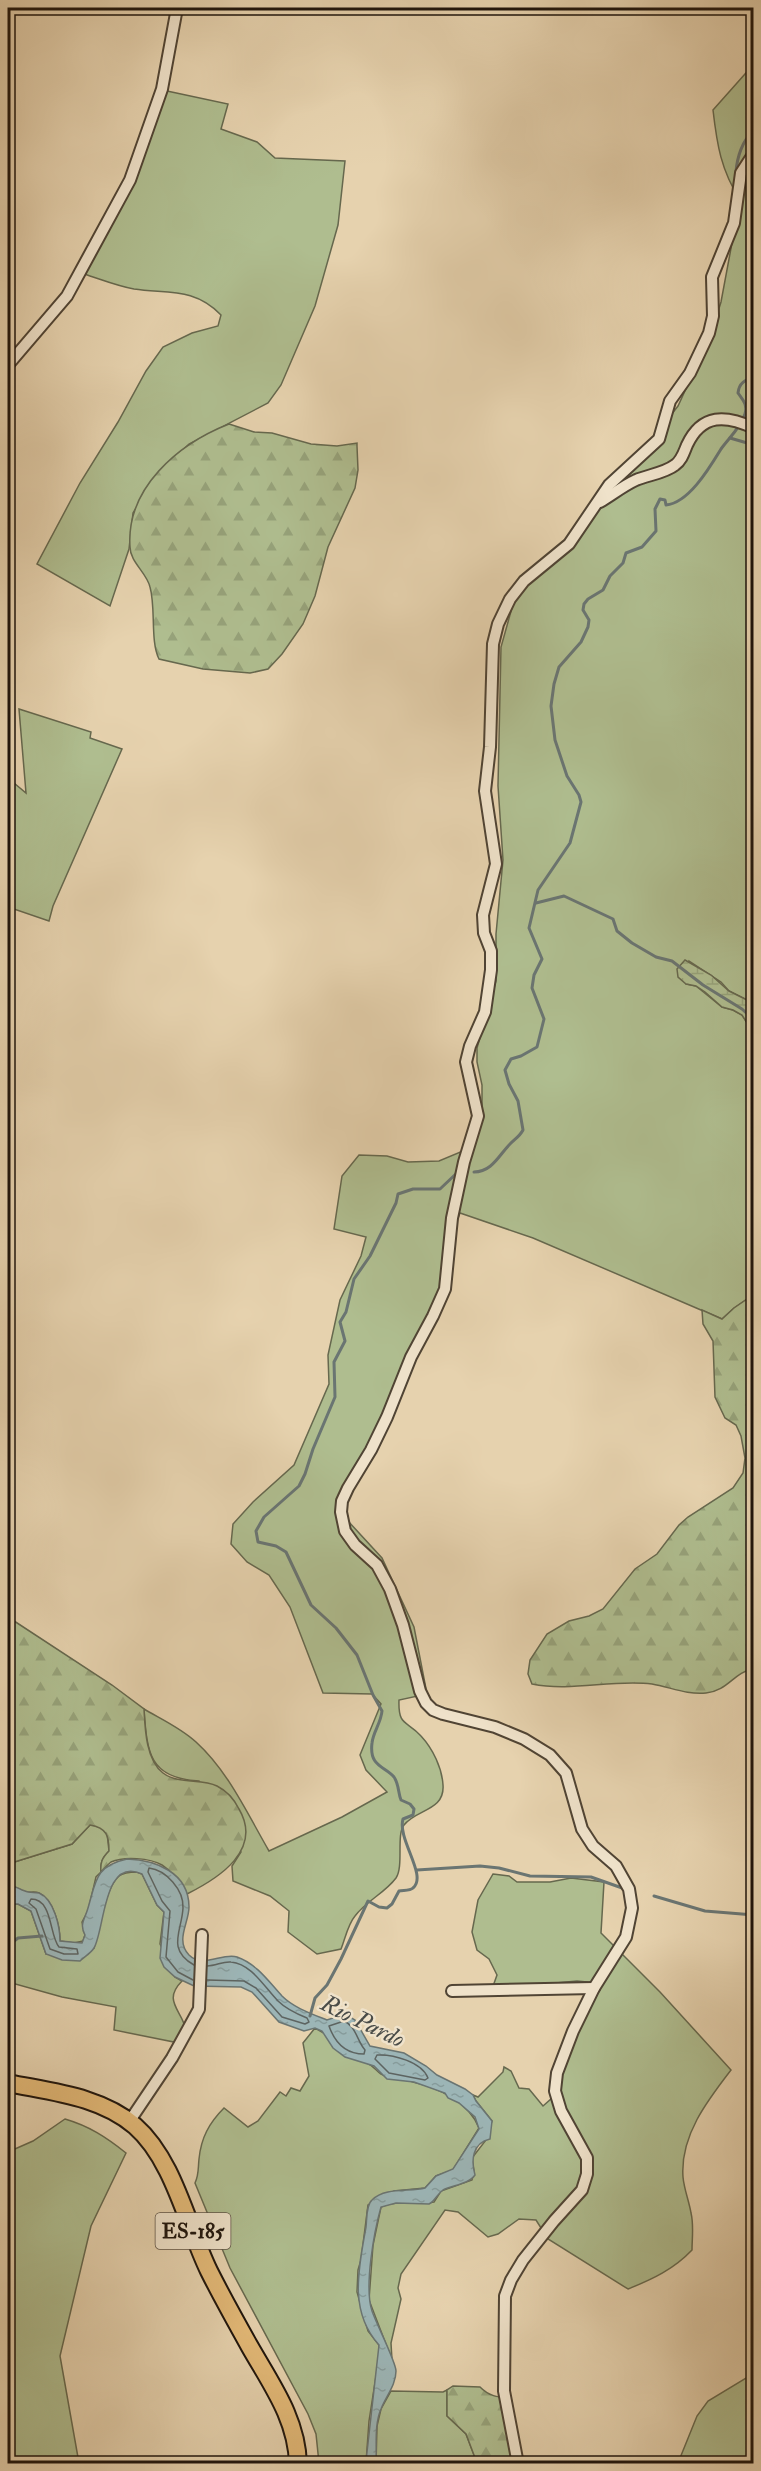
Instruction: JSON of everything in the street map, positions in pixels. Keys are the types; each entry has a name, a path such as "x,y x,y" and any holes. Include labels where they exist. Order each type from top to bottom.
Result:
{"main road":[{"name":"ES-185","path":"8,2083 89,2101 115,2111 151,2142 172,2182 209,2270 274,2388 292,2427 297,2463"}],"street":[{"path":"8,365 68,296 93,246 120,202 162,89 177,8"},
{"path":"518,2463 504,2391 505,2296 511,2280 524,2260 582,2190 587,2174 587,2158 561,2111 555,2091 561,2058 594,1988 622,1945 630,1926 632,1908 629,1889 616,1866 593,1846 582,1829 566,1773 550,1755 524,1739 495,1727 443,1714 426,1703 420,1691 403,1625 390,1589 377,1564 355,1545 345,1531 341,1512 348,1488 375,1442 411,1357 445,1289 452,1218 464,1162 478,1116 466,1062 470,1046 485,1012 491,970 491,951 484,933 483,915 496,864 485,791 490,747 493,644 510,599 524,581 569,544 592,507 624,470 659,439 670,401 690,373 705,344 713,316 712,277 734,223 741,173 753,153"},
{"path":"592,507 631,483 673,467 682,456 694,432 705,423 725,418 753,428"},
{"path":"129,2122 172,2058 199,2009 202,1935"},
{"path":"452,1991 594,1988"}],"green space":[{"path":"753,65 753,1003 729,991 721,982 689,961 686,984 696,986 722,1007 742,1015 753,1032 753,1295 722,1319 533,1238 460,1213 450,1272 345,1496 348,1521 382,1558 414,1627 427,1694 399,1700 400,1715 404,1722 421,1736 433,1753 441,1772 442,1794 435,1805 404,1825 400,1836 400,1866 396,1878 355,1916 341,1949 317,1954 288,1932 289,1911 270,1896 233,1881 232,1866 241,1852 199,1781 182,1779 160,1769 150,1750 144,1709 184,1732 207,1753 236,1793 269,1851 342,1817 387,1792 366,1770 360,1755 381,1704 372,1694 323,1693 290,1607 269,1575 247,1562 231,1544 233,1524 253,1502 294,1465 329,1384 328,1355 340,1300 361,1256 366,1237 334,1229 342,1176 359,1155 387,1156 408,1162 439,1161 463,1151 482,1109 482,1085 477,1062 477,1048 496,981 496,934 503,860 498,786 501,647 515,597 533,571 575,530 634,462 678,406 711,334 721,302 740,200 728,178 721,157 713,110"},
{"path":"167,91 228,104 221,129 257,142 275,158 345,161 338,225 315,306 281,385 268,403 189,444 156,475 133,513 129,549 110,606 37,564 80,483 146,371 163,347 192,333 218,326 221,315 201,300 180,293 128,288 84,274"},
{"path":"229,424 254,432 272,433 311,444 337,446 357,443 358,470 355,488 328,547 315,596 303,624 282,654 268,669 250,673 203,669 159,659 156,652 150,587 133,558 130,547 131,526 146,487 174,456 191,443"},
{"path":"19,709 91,732 90,738 122,749 53,906 49,921 8,907 8,778 26,793"},
{"path":"685,960 711,975 729,991 753,1003 753,1032 742,1015 722,1007 705,992 696,986 686,984 678,977 677,969"},
{"path":"753,1295 753,1669 741,1674 720,1689 706,1693 692,1693 637,1683 562,1687 532,1684 528,1674 530,1660 547,1634 569,1621 589,1616 603,1609 635,1569 657,1554 679,1525 733,1488 743,1473 745,1458 741,1436 736,1425 725,1418 715,1397 713,1341 703,1324 702,1310 722,1319"},
{"path":"8,1617 112,1685 144,1709 150,1752 157,1767 163,1773 176,1779 217,1786 232,1799 245,1824 246,1837 242,1850 224,1871 187,1894 170,1871 151,1861 130,1858 116,1860 101,1872 102,1861 109,1851 108,1841 106,1834 100,1828 90,1825 72,1844 8,1864"},
{"path":"90,1825 100,1826 107,1833 109,1851 102,1861 101,1872 96,1877 88,1911 82,1922 85,1935 83,1941 74,1943 60,1941 59,1929 49,1901 39,1893 25,1892 8,1886 8,1864 72,1844"},
{"path":"137,1872 142,1874 157,1905 164,1912 160,1944 175,1977 182,1981 176,1988 173,2000 186,2030 184,2044 114,2030 116,2007 62,1997 8,1982 8,1904 18,1904 31,1911 46,1954 94,1948 103,1910 114,1881 123,1874"},
{"path":"493,1874 509,1876 517,1882 550,1882 571,1878 604,1882 601,1933 660,1992 731,2070 704,2107 686,2147 683,2177 692,2218 692,2250 678,2263 663,2273 628,2289 548,2239 536,2220 519,2219 498,2234 488,2237 458,2212 445,2210 401,2274 398,2288 401,2299 391,2343 392,2360 369,2300 373,2245 381,2207 394,2203 434,2202 441,2191 472,2180 474,2171 472,2158 486,2140 492,2121 473,2095 478,2097 503,2072 504,2067 511,2071 519,2088 529,2089 543,2106 552,2098 593,1986 587,1982 577,1981 492,1989 497,1975 489,1959 477,1950 472,1932 478,1900"},
{"path":"315,2028 327,2035 338,2050 369,2064 381,2074 443,2092 468,2111 479,2128 453,2170 436,2176 425,2188 394,2191 368,2205 357,2292 368,2331 379,2345 379,2357 369,2421 366,2463 319,2463 316,2434 308,2414 230,2268 195,2183 204,2138 214,2119 224,2108 248,2127 258,2121 280,2092 286,2096 291,2088 300,2091 309,2076 303,2043"},
{"path":"65,2119 97,2133 126,2153 91,2226 60,2356 79,2463 8,2463 8,2152 33,2141"},
{"path":"746,2378 753,2381 753,2463 678,2463 697,2416 708,2401"},
{"path":"453,2386 480,2387 491,2395 511,2398 522,2463 477,2463 466,2434 447,2416 447,2390"},
{"path":"447,2390 447,2416 466,2434 477,2463 376,2464 377,2426 381,2409 391,2391 443,2392"}],"water":[{"path":"127,1859 159,1865 177,1877 183,1885 189,1907 183,1943 189,1955 200,1961 237,1957 257,1969 287,2000 309,2013 327,2020 345,2014 355,2020 370,2046 404,2053 437,2075 465,2089 473,2095 492,2121 490,2139 480,2144 474,2153 475,2175 472,2178 443,2190 429,2204 396,2203 381,2207 371,2259 370,2301 393,2360 396,2376 379,2415 376,2463 366,2463 366,2461 379,2345 369,2332 363,2318 358,2288 369,2205 377,2196 384,2193 425,2188 436,2176 453,2169 479,2129 475,2117 459,2103 448,2098 445,2093 414,2082 387,2079 374,2066 345,2057 333,2048 322,2031 315,2028 304,2031 279,2022 252,1992 241,1987 194,1986 175,1977 164,1967 160,1958 164,1912 157,1905 142,1874 129,1871 120,1875 113,1884 98,1939 94,1948 80,1961 62,1960 46,1954 31,1911 18,1904 8,1904 8,1886 39,1893 49,1901 52,1907 59,1928 60,1941 82,1943 85,1935 83,1922 98,1876 109,1866"}],"waterway":[{"path":"736,172 741,150 746,139 754,131"},
{"path":"748,193 754,200"},
{"path":"474,1172 486,1169 495,1162 523,1130 518,1101 505,1070 511,1059 537,1047 544,1019 532,988 534,975 542,959 529,928 538,890 570,843 581,802 567,776 555,740 551,706 559,667 581,642 588,627 589,620 583,610 584,604 603,590 610,576 623,563 626,553 642,547 656,531 655,509 660,499 665,500 666,505 675,503 691,491 738,428 746,410 738,393 743,382 754,377"},
{"path":"746,412 754,414"},
{"path":"730,438 754,445"},
{"path":"536,903 564,896 613,919 617,931 632,943 656,957 672,961 703,985 742,1009 754,1020"},
{"name":"Rio Pardo","path":"310,2016 315,1998 327,1985 368,1901 379,1907 387,1908 399,1891 412,1889 417,1882 415,1866 402,1827 403,1819 413,1815 414,1809 410,1804 401,1800 394,1777 378,1765 373,1757 373,1739 382,1711 357,1655 336,1628 311,1605 286,1552 276,1546 258,1542 256,1531 264,1517 299,1486 305,1474 335,1397 334,1362 345,1341 340,1322 346,1312 354,1279 370,1256 396,1203 398,1194 413,1189 440,1189 459,1171"},
{"path":"417,1870 480,1866 530,1876 591,1877 625,1889"},
{"path":"654,1896 705,1911 754,1915"},
{"path":"8,1946 18,1938 42,1936"}]}
